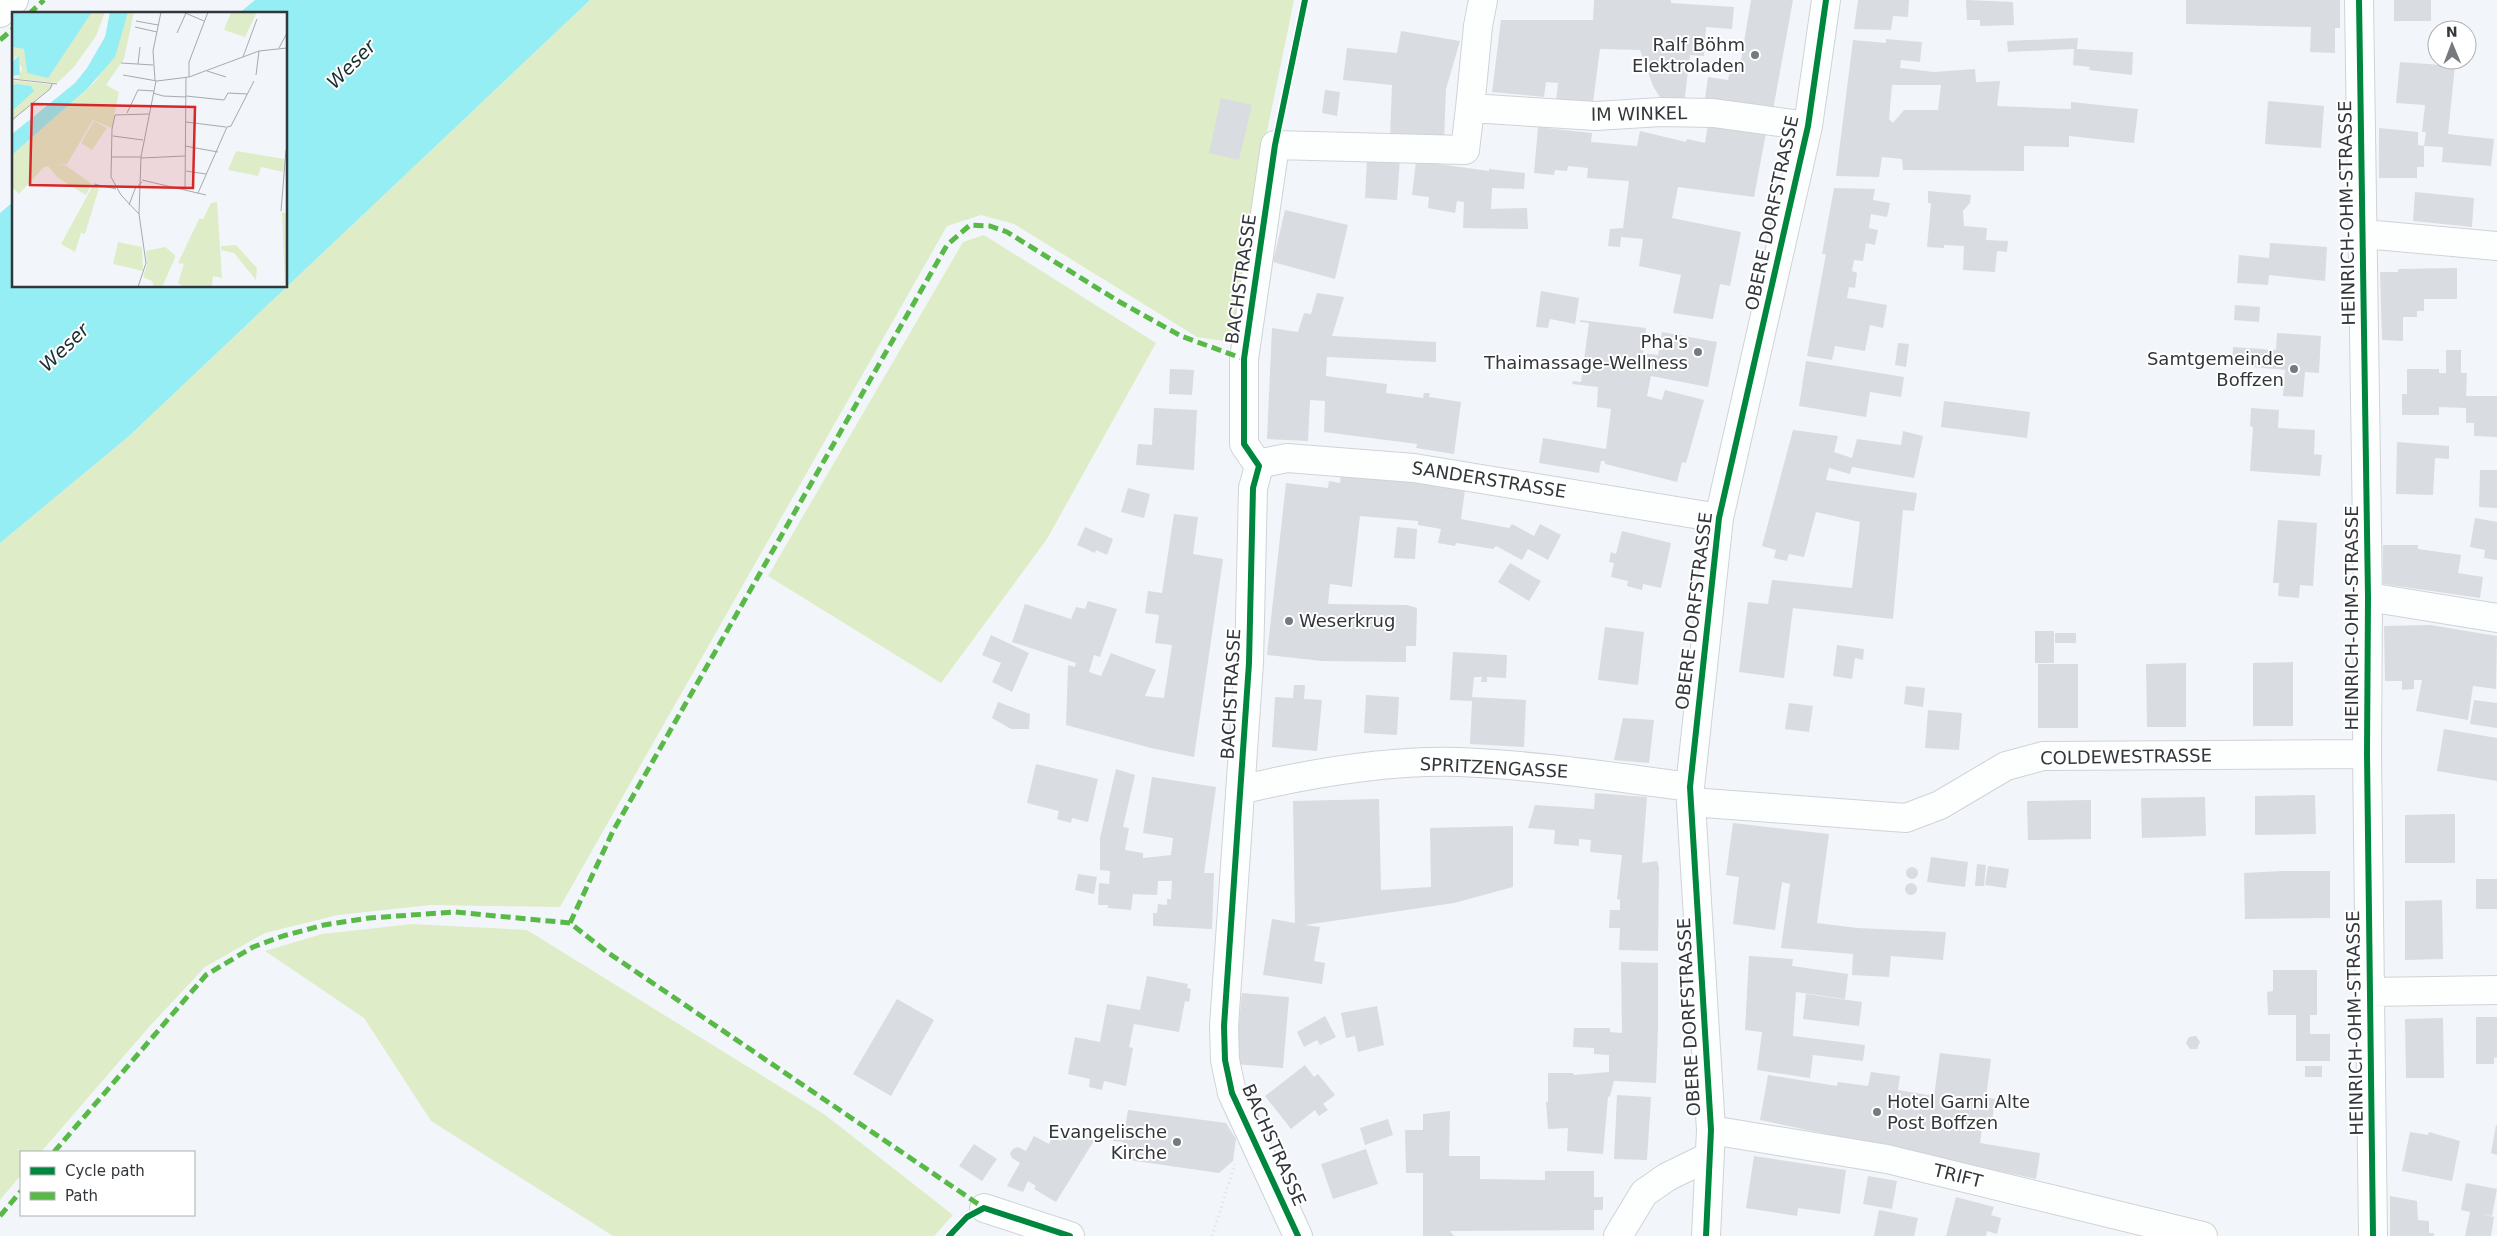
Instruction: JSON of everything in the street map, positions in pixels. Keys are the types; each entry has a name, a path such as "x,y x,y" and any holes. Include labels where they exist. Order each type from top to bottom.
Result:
{"street":[{"path":"0,13 14,0"},
{"path":"1470,108 1478,26 1484,0"},
{"name":"OBERE DORFSTRASSE","path":"1706,1236 1708,1157 1711,1130 1690,795 1719,518 1808,126 1826,0"},
{"name":"HEINRICH-OHM-STRASSE","path":"2359,0 2364,234 2368,597 2367,754 2373,1236"},
{"name":"IM WINKEL","path":"1470,108 1596,116 1661,112 1713,113 1808,126"},
{"name":"BACHSTRASSE","path":"1298,1236 1232,1093 1225,1060 1224,1026 1249,663 1253,488 1259,466 1244,444 1244,359 1275,144 1465,150 1470,108"},
{"path":"2364,234 2497,246"},
{"name":"SANDERSTRASSE","path":"1259,466 1267,462 1287,458 1414,468 1719,518"},
{"path":"2368,597 2497,618"},
{"name":"COLDEWESTRASSE","path":"1690,795 1906,818 1940,805 2006,766 2044,756 2367,754"},
{"name":"SPRITZENGASSE","path":"1240,790 1302,777 1381,765 1457,762 1535,767 1690,795"},
{"path":"2370,992 2497,990"},
{"name":"TRIFT","path":"1711,1130 1887,1159 2203,1236"},
{"path":"1618,1236 1644,1193 1667,1177 1708,1157"},
{"path":"984,1208 1070,1236"}],"path":[{"path":"1212,1236 1233,1165 1255,1145"}],"green space":[{"path":"590,0 1294,0 1244,244 1238,343 1197,337 1014,224 981,215 947,226 560,907 431,905 338,915 265,933 205,967 149,1027 42,1151 20,1151 20,1176 0,1200 0,543 128,437 286,288 288,288 288,286"},
{"path":"984,235 1156,343 1047,539 941,683 768,576 963,242"},
{"path":"412,924 527,930 824,1114 953,1215 934,1236 613,1236 431,1121 364,1018 265,951 322,934"}],"water":[{"name":"Weser","path":"255,0 590,0 288,286 288,12 240,12"},
{"name":"Weser","path":"12,203 12,288 286,288 128,437 0,543 0,213"}],"building":[{"path":"1594,0 1671,0 1671,3 1734,7 1732,29 1706,27 1704,56 1690,55 1684,104 1661,99 1653,86 1640,50 1600,49 1593,102 1556,102 1558,83 1546,82 1544,97 1492,92 1501,20 1593,20"},
{"path":"1751,0 1793,0 1773,110 1705,99 1708,77 1728,80 1731,64 1740,66"},
{"path":"1858,0 1909,0 1908,17 1893,16 1891,30 1854,29"},
{"path":"1966,0 2013,2 2014,25 1980,26 1980,20 1967,20"},
{"path":"2186,0 2340,0 2340,28 2335,28 2335,53 2310,52 2311,27 2186,24"},
{"path":"2394,0 2431,0 2431,20 2394,21"},
{"path":"1401,31 1460,41 1446,89 1444,141 1390,139 1392,85 1343,80 1347,48 1397,53"},
{"path":"2078,38 2077,49 2133,52 2132,75 2089,70 2090,67 2073,65 2074,49 2008,52 2007,41"},
{"path":"1886,39 1922,42 1920,62 1901,60 1900,68 1934,72 1975,69 1976,82 2000,81 1997,106 2071,109 2071,102 2138,109 2134,143 2069,136 2069,147 2024,146 2024,171 1903,170 1902,159 1882,157 1879,177 1836,176 1853,40 1886,43","holes":["1892,85 1941,85 1938,110 1904,110 1893,123 1889,119"]},
{"path":"2400,62 2427,64 2427,70 2455,70 2448,134 2494,139 2491,166 2442,162 2443,147 2424,146 2426,132 2422,132 2425,105 2396,103"},
{"path":"1325,90 1340,92 1337,116 1322,113"},
{"path":"1221,98 1252,105 1239,160 1209,153"},
{"path":"2268,101 2324,106 2321,148 2265,144"},
{"path":"1708,124 1766,133 1754,197 1678,187 1672,218 1741,232 1730,286 1720,284 1713,319 1673,313 1681,275 1639,266 1643,239 1621,237 1620,247 1608,246 1610,229 1623,228 1629,181 1587,178 1588,168 1568,166 1567,171 1555,170 1554,175 1534,173 1538,127 1592,133 1591,142 1637,146 1640,131 1686,142 1687,139 1705,143"},
{"path":"2379,128 2418,132 2418,145 2424,146 2424,167 2417,167 2417,178 2379,178"},
{"path":"1367,157 1400,158 1397,200 1365,198"},
{"path":"1416,161 1489,171 1489,169 1525,173 1524,189 1492,188 1491,209 1527,208 1528,229 1463,228 1464,202 1457,201 1455,213 1428,208 1429,197 1412,195"},
{"path":"1834,188 1875,189 1873,200 1890,203 1887,217 1871,214 1869,228 1878,230 1875,245 1866,243 1863,261 1854,260 1852,271 1857,273 1855,288 1849,287 1847,298 1887,305 1883,328 1870,325 1865,351 1835,346 1832,360 1807,356 1826,254 1822,254"},
{"path":"1928,191 1971,195 1970,203 1963,211 1964,226 1987,228 1986,240 2008,241 2007,252 1997,251 1995,272 1963,270 1964,246 1944,245 1944,248 1927,247 1931,203 1928,203"},
{"path":"2415,192 2474,198 2472,227 2413,221"},
{"path":"1285,210 1348,225 1335,279 1273,262"},
{"path":"2270,243 2327,247 2325,281 2269,275 2268,285 2237,283 2239,255 2269,258"},
{"path":"2457,268 2457,299 2424,299 2424,311 2417,311 2417,317 2403,317 2403,341 2382,340 2380,272 2398,272 2398,269"},
{"path":"1541,291 1579,298 1575,324 1550,319 1548,328 1536,327"},
{"path":"1317,293 1344,297 1332,336 1436,342 1436,362 1327,357 1326,376 1387,384 1386,393 1423,398 1424,393 1430,393 1429,397 1461,402 1454,454 1416,448 1417,444 1324,432 1325,401 1310,400 1308,441 1267,439 1272,328 1298,332 1304,313 1311,314"},
{"path":"2235,305 2260,307 2259,322 2234,320"},
{"path":"1580,320 1646,328 1643,353 1658,355 1662,332 1717,342 1708,387 1651,376 1647,396 1662,400 1665,390 1704,400 1686,463 1682,462 1677,482 1605,464 1605,461 1601,461 1599,473 1539,463 1543,438 1606,449 1611,409 1597,407 1598,387 1572,384 1573,381 1581,382 1589,323 1580,322"},
{"path":"2277,333 2321,336 2319,373 2305,372 2303,397 2283,396 2285,370 2232,365 2233,347 2276,350"},
{"path":"1898,343 1909,344 1906,367 1895,365"},
{"path":"2446,350 2461,350 2461,373 2467,373 2466,396 2497,396 2497,437 2474,436 2474,423 2466,423 2466,408 2439,407 2439,415 2402,415 2402,394 2407,394 2407,369 2439,369 2439,373 2446,373"},
{"path":"1806,361 1904,377 1901,397 1870,392 1866,417 1799,406"},
{"path":"1170,369 1194,370 1192,395 1169,394"},
{"path":"1944,401 2030,412 2027,438 1941,427"},
{"path":"1154,408 1197,410 1194,470 1136,465 1138,444 1152,445"},
{"path":"2251,408 2279,410 2278,428 2315,430 2314,454 2322,455 2320,476 2250,471 2253,427 2250,426"},
{"path":"1793,430 1838,436 1834,452 1852,458 1857,439 1901,445 1903,431 1923,436 1914,478 1852,467 1850,474 1829,468 1826,480 1917,493 1914,511 1903,510 1893,619 1793,608 1784,678 1739,672 1748,602 1768,604 1772,580 1852,588 1860,522 1816,512 1804,557 1789,554 1787,561 1774,558 1776,550 1762,546"},
{"path":"2397,442 2449,446 2449,459 2435,458 2433,495 2396,494"},
{"path":"1341,470 1465,490 1461,519 1509,528 1512,524 1534,536 1540,524 1561,535 1548,560 1528,549 1522,560 1496,546 1493,549 1456,543 1455,546 1438,543 1441,529 1418,525 1418,521 1360,516 1352,587 1330,584 1328,604 1407,605 1417,608 1416,646 1406,646 1406,662 1322,661 1267,655 1286,483 1328,488 1329,481 1340,483"},
{"path":"2480,470 2497,470 2497,508 2479,507"},
{"path":"1128,488 1150,494 1144,518 1121,512"},
{"path":"1174,514 1198,517 1193,554 1223,559 1194,757 1151,748 1066,725 1068,665 1075,667 1076,663 1012,642 1025,604 1071,619 1076,607 1085,609 1088,601 1117,609 1100,657 1094,655 1089,672 1101,676 1111,653 1156,670 1145,696 1164,698 1172,645 1155,643 1159,615 1145,613 1148,591 1162,593"},
{"path":"2475,518 2497,522 2497,560 2484,558 2485,550 2470,547"},
{"path":"2278,520 2317,523 2313,586 2300,585 2299,598 2278,596 2279,583 2273,583"},
{"path":"1085,527 1113,539 1107,555 1096,550 1095,553 1077,545"},
{"path":"1397,527 1417,529 1415,559 1394,558"},
{"path":"1622,531 1671,543 1661,588 1643,584 1642,590 1627,586 1628,581 1611,577 1614,563 1609,562 1611,552 1616,554"},
{"path":"2383,545 2418,545 2418,549 2461,555 2458,573 2483,577 2480,598 2383,584"},
{"path":"1510,563 1541,581 1529,601 1498,582"},
{"path":"2430,625 2497,636 2496,689 2473,686 2468,720 2416,711 2422,680 2414,680 2414,689 2402,690 2402,681 2385,681 2384,626"},
{"path":"1605,627 1644,632 1638,685 1598,680"},
{"path":"2035,631 2054,631 2054,663 2035,663"},
{"path":"2055,633 2076,633 2076,643 2055,643"},
{"path":"991,635 1029,653 1012,692 992,682 1001,663 982,655"},
{"path":"1837,645 1864,649 1863,660 1855,658 1852,679 1833,676"},
{"path":"1453,652 1507,655 1506,678 1487,677 1487,682 1481,682 1482,677 1474,677 1472,697 1526,700 1524,747 1470,744 1472,701 1450,700"},
{"path":"2293,662 2293,726 2253,726 2253,663"},
{"path":"2186,663 2186,727 2147,727 2146,664"},
{"path":"2038,664 2078,664 2078,728 2038,728"},
{"path":"1294,685 1305,685 1304,699 1322,700 1317,751 1272,747 1275,697 1293,698"},
{"path":"1906,686 1925,688 1923,707 1904,704"},
{"path":"1366,695 1399,697 1397,735 1364,733"},
{"path":"2474,700 2497,703 2497,728 2470,724"},
{"path":"998,702 1030,714 1029,729 1011,729 992,718"},
{"path":"1789,703 1813,706 1809,732 1785,729"},
{"path":"1928,710 1962,713 1959,750 1925,748"},
{"path":"1623,718 1654,720 1649,763 1614,760"},
{"path":"2444,729 2497,738 2497,781 2437,771"},
{"path":"1036,764 1098,779 1088,822 1072,818 1071,823 1057,819 1059,811 1027,803"},
{"path":"1116,769 1135,775 1123,827 1129,828 1125,850 1143,853 1143,858 1171,855 1173,838 1143,833 1152,777 1216,787 1204,873 1214,873 1212,929 1153,926 1153,913 1157,913 1158,904 1167,905 1167,899 1171,899 1172,881 1158,881 1157,895 1133,894 1131,910 1098,905 1099,883 1109,884 1110,871 1100,870 1100,838"},
{"path":"1595,793 1647,797 1642,863 1657,861 1659,868 1658,951 1619,950 1620,928 1609,928 1610,910 1620,910 1620,900 1617,899 1622,855 1590,852 1591,840 1579,839 1579,846 1554,844 1555,830 1528,828 1535,805 1594,809"},
{"path":"2315,795 2316,834 2255,835 2255,796"},
{"path":"2205,797 2206,836 2142,838 2141,798"},
{"path":"1379,799 1381,890 1431,887 1430,828 1513,826 1513,887 1454,903 1305,925 1320,927 1314,961 1325,963 1322,984 1263,975 1272,919 1295,923 1293,801"},
{"path":"2091,800 2091,839 2028,840 2027,801"},
{"path":"2455,814 2455,863 2405,863 2405,815"},
{"path":"1733,823 1829,834 1817,923 1857,928 1946,932 1943,960 1891,956 1889,977 1852,975 1853,954 1781,948 1790,884 1782,882 1775,930 1733,924 1739,877 1726,875"},
{"path":"1931,857 1968,862 1965,887 1927,882"},
{"path":"1977,864 1986,865 1984,886 1975,886"},
{"path":"1988,866 2009,869 2006,888 1985,885"},
{"path":"1912,867 1918,873 1912,879 1906,873"},
{"path":"2330,871 2330,918 2245,919 2244,873"},
{"path":"1078,874 1097,877 1094,894 1075,890"},
{"path":"2476,879 2497,879 2497,909 2476,909"},
{"path":"1911,883 1917,889 1911,895 1905,889"},
{"path":"2442,900 2443,959 2405,960 2405,901"},
{"path":"1749,956 1793,959 1792,966 1848,974 1845,999 1796,992 1793,1036 1865,1045 1863,1061 1813,1055 1810,1078 1757,1070 1762,1032 1745,1030"},
{"path":"1621,962 1658,963 1656,1083 1614,1081 1610,1096 1608,1097 1603,1154 1567,1151 1568,1128 1548,1129 1546,1102 1548,1102 1548,1073 1573,1073 1574,1075 1609,1072 1609,1055 1594,1054 1594,1048 1573,1047 1574,1028 1610,1028 1610,1032 1622,1033"},
{"path":"2273,970 2317,970 2317,1015 2310,1015 2310,1034 2330,1034 2330,1061 2296,1061 2296,1015 2268,1015 2267,992 2273,991"},
{"path":"1147,976 1188,984 1187,988 1191,989 1189,1002 1185,1001 1179,1032 1134,1024 1129,1047 1133,1048 1126,1086 1104,1081 1102,1090 1089,1087 1090,1079 1068,1074 1075,1037 1100,1042 1107,1004 1140,1010"},
{"path":"1242,993 1289,997 1283,1068 1235,1064"},
{"path":"1806,994 1862,1002 1859,1026 1803,1019"},
{"path":"897,999 934,1020 891,1096 853,1074"},
{"path":"1377,1006 1384,1045 1358,1052 1355,1036 1346,1038 1341,1013"},
{"path":"1325,1016 1336,1037 1320,1045 1317,1040 1304,1047 1297,1032"},
{"path":"2476,1017 2497,1017 2497,1057 2494,1058 2494,1064 2476,1064"},
{"path":"2443,1018 2444,1078 2406,1078 2405,1019"},
{"path":"2196,1036 2200,1042 2197,1049 2190,1049 2186,1043 2189,1037"},
{"name":"Hotel Garni Alte Post Boffzen","path":"1940,1053 1991,1059 1986,1097 1995,1099 1992,1122 1983,1120 1980,1143 2040,1153 2036,1179 1760,1120 1768,1075 1837,1086 1838,1082 1868,1086 1871,1072 1900,1076 1898,1090 1934,1096"},
{"path":"1305,1065 1314,1077 1318,1074 1335,1095 1323,1104 1328,1110 1319,1116 1315,1110 1291,1129 1265,1096"},
{"path":"2305,1066 2322,1066 2322,1077 2305,1077"},
{"path":"1617,1095 1651,1097 1647,1160 1614,1159"},
{"name":"Evangelische Kirche","path":"1128,1110 1226,1123 1236,1139 1233,1161 1219,1173 1121,1159 1123,1142 1113,1141 1115,1126 1125,1127"},
{"path":"1450,1111 1449,1156 1480,1156 1480,1179 1545,1180 1545,1171 1594,1171 1594,1197 1603,1197 1603,1210 1594,1210 1594,1230 1450,1231 1454,1236 1423,1236 1423,1173 1406,1173 1405,1130 1423,1130 1423,1114"},
{"path":"1388,1119 1393,1135 1365,1145 1360,1128"},
{"path":"2497,1125 2497,1155 2491,1153"},
{"path":"1069,1127 1095,1139 1056,1202 1034,1189 1036,1186 1028,1181 1023,1192 1007,1186 1020,1163 1012,1158 1010,1153 1013,1149 1018,1147 1026,1151 1034,1136 1049,1144 1053,1136 1061,1141"},
{"path":"2410,1132 2428,1135 2429,1132 2460,1141 2452,1181 2402,1171"},
{"path":"974,1144 997,1159 982,1181 959,1166"},
{"path":"1366,1149 1378,1184 1333,1199 1321,1164"},
{"path":"1754,1156 1846,1170 1840,1214 1798,1208 1797,1216 1746,1208"},
{"path":"1868,1176 1897,1181 1892,1209 1863,1204"},
{"path":"2466,1183 2497,1189 2492,1216 2480,1214 2494,1217 2491,1236 2465,1236 2470,1212 2461,1210"},
{"path":"2390,1196 2417,1201 2418,1220 2429,1221 2429,1233 2434,1233 2434,1236 2390,1236"},
{"path":"1956,1197 1994,1207 1991,1215 2001,1218 1997,1234 1987,1231 1986,1236 1946,1236"},
{"path":"1879,1210 1918,1218 1914,1236 1874,1236"}],"marked path":[{"path":"31,12 44,0"},
{"path":"0,40 12,30"},
{"path":"570,923 613,831 947,245 970,225 990,226 1007,232 1118,301 1181,336 1244,359"},
{"path":"55,1151 206,975 253,947 283,936 324,925 369,918 455,912 570,923 607,952 984,1208 981,1209"},
{"path":"0,1216 20,1192"}],"cycle path":[{"path":"1298,1236 1232,1093 1225,1060 1224,1026 1249,663 1253,488 1259,466 1244,444 1244,359 1275,145 1305,0"},
{"path":"1706,1236 1711,1130 1690,787 1719,518 1808,126 1826,0"},
{"path":"2359,0 2368,597 2367,754 2373,1236"},
{"path":"949,1236 967,1217 984,1208 1070,1236"}],"place":[{"name":"Ralf Böhm Elektroladen","path":"1755,55"},
{"name":"Pha's Thaimassage-Wellness","path":"1698,352"},
{"name":"Samtgemeinde Boffzen","path":"2294,369"},
{"name":"Weserkrug","path":"1289,621"},
{"name":"Hotel Garni Alte Post Boffzen","path":"1877,1112"},
{"name":"Evangelische Kirche","path":"1177,1142"}]}
